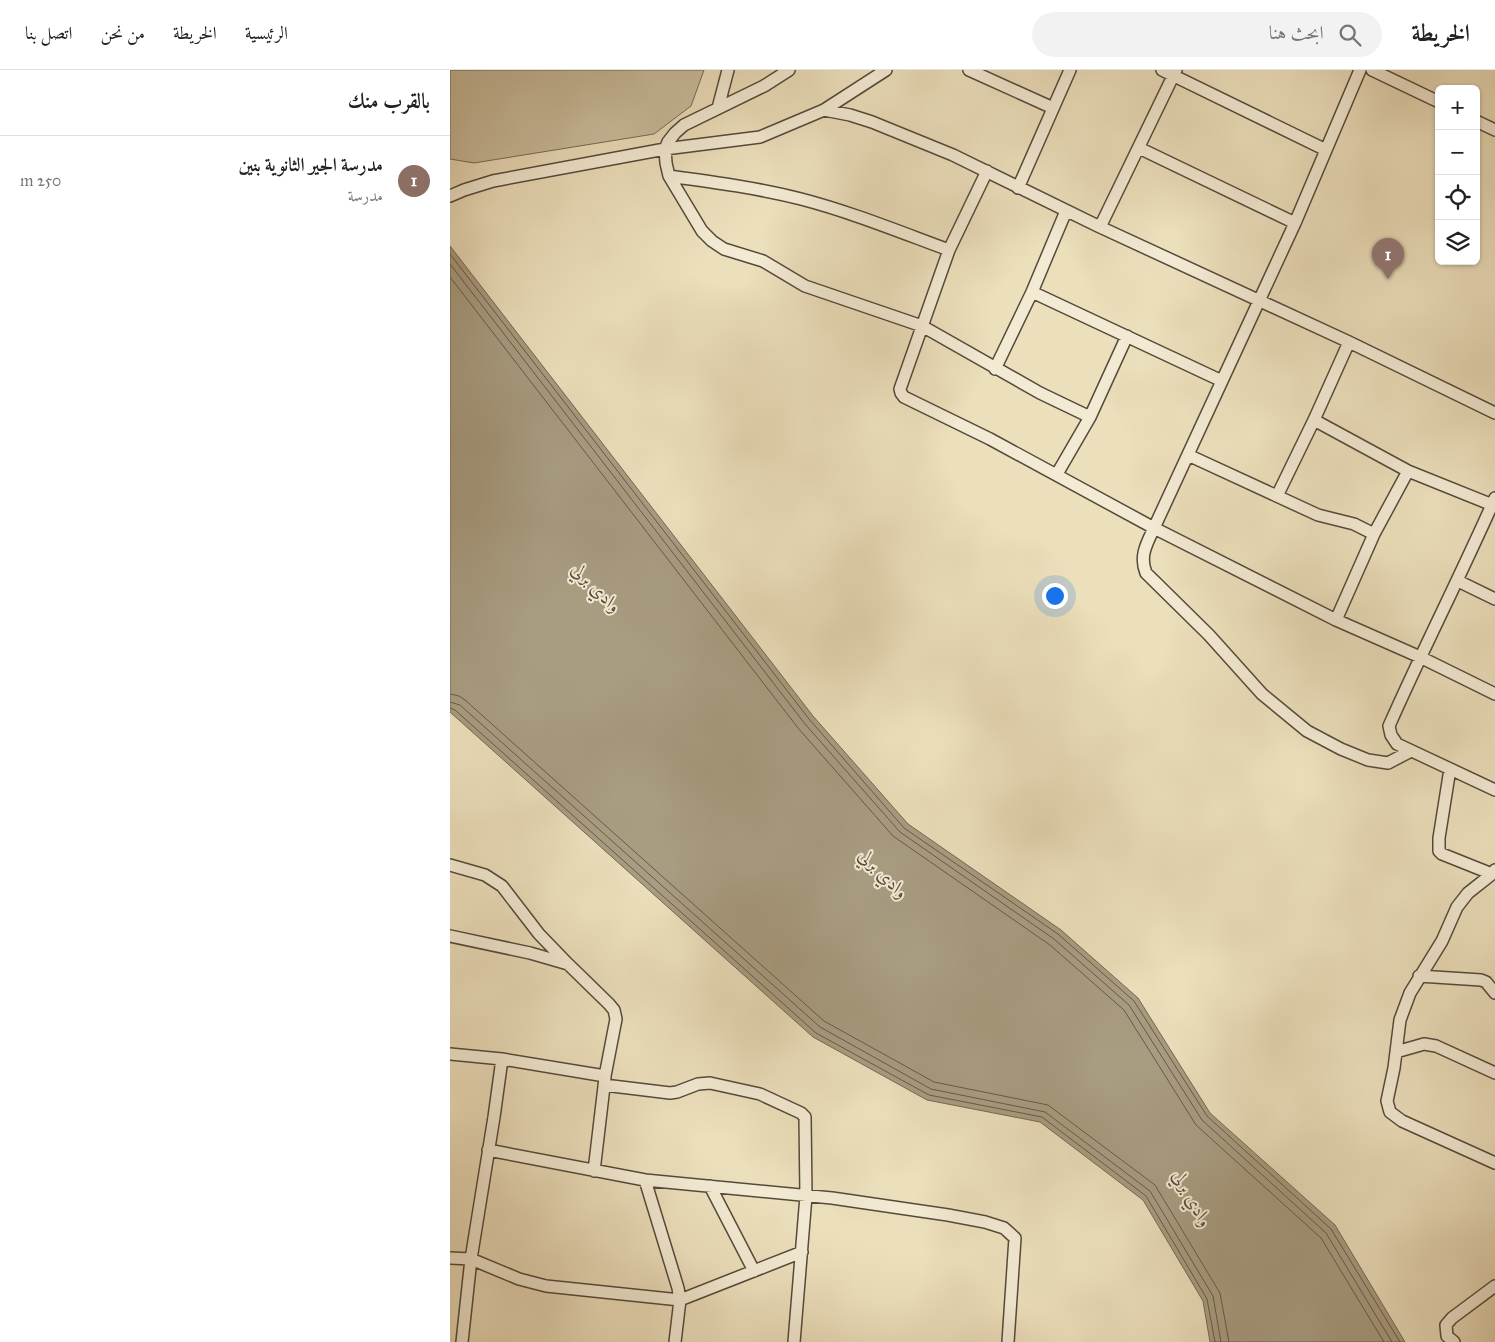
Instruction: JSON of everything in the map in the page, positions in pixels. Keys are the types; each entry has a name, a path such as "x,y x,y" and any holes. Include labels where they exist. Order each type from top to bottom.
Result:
{"street":[{"path":"718,108 728,70"},
{"path":"789,70 775,80 684,125 674,133 665,149 669,176 702,231 724,249 763,261 805,286 922,326 995,369 1090,417"},
{"path":"450,196 493,181 665,149 760,137 824,110 886,70"},
{"path":"969,70 1053,108"},
{"path":"1018,188 1070,70"},
{"path":"1360,70 1295,223 1154,528 1144,552 1142,563 1146,573 1209,636 1262,694 1313,734 1368,760 1388,763 1411,751"},
{"path":"1372,70 1435,100"},
{"path":"1100,227 1139,148 1170,72 1326,150"},
{"path":"824,110 872,122 988,171 1066,211 1349,342 1495,413"},
{"path":"1480,123 1495,130"},
{"path":"1139,148 1295,223"},
{"path":"988,171 949,250 908,365 900,389 901,393 1057,474 1154,528 1336,620 1420,657 1495,694"},
{"path":"669,176 750,188 800,199 844,212 949,250"},
{"path":"995,369 1032,292 1066,211"},
{"path":"1032,292 1222,381"},
{"path":"1057,474 1090,417 1128,336"},
{"path":"1277,496 1349,342"},
{"path":"1314,420 1408,471 1494,503 1420,657 1390,726 1391,735 1397,744 1495,790"},
{"path":"1188,456 1318,515 1354,524 1374,534"},
{"path":"1336,620 1374,534 1408,471"},
{"path":"1458,581 1495,599"},
{"path":"1450,769 1439,838 1439,850 1442,854 1493,872"},
{"path":"450,865 485,875 502,886 539,934 614,1010 616,1019 605,1081 594,1171"},
{"path":"1493,872 1468,892 1457,906 1442,942 1410,993 1400,1020 1387,1101 1390,1112 1402,1121 1495,1163"},
{"path":"450,936 530,953 568,964"},
{"path":"1419,976 1481,980 1486,982 1495,993"},
{"path":"1396,1052 1424,1044 1436,1046 1495,1073"},
{"path":"450,1054 502,1059 670,1093 698,1084 710,1083 760,1094 801,1113 805,1117 806,1196 794,1342"},
{"path":"462,1342 471,1258 502,1059"},
{"path":"488,1150 645,1180 832,1198 985,1222 1004,1228 1015,1238 1008,1342"},
{"path":"645,1180 674,1272 680,1300 675,1342"},
{"path":"710,1186 754,1271"},
{"path":"450,1258 471,1258 519,1279 546,1286 680,1300 802,1252"},
{"path":"1450,1339 1446,1325 1452,1318 1495,1286"}],"shaded area":[{"path":"450,70 704,70 691,106 654,134 474,163 450,159"}],"water":[{"name":"وادي برلي","path":"450,246 813,716 908,824 1061,930 1138,998 1210,1113 1335,1225 1405,1342 1210,1342 1203,1301 1143,1200 1040,1122 927,1100 813,1037 450,712"}],"place":[{"name":"مدرسة الجير الثانوية بنين","path":"1388,279"}]}
